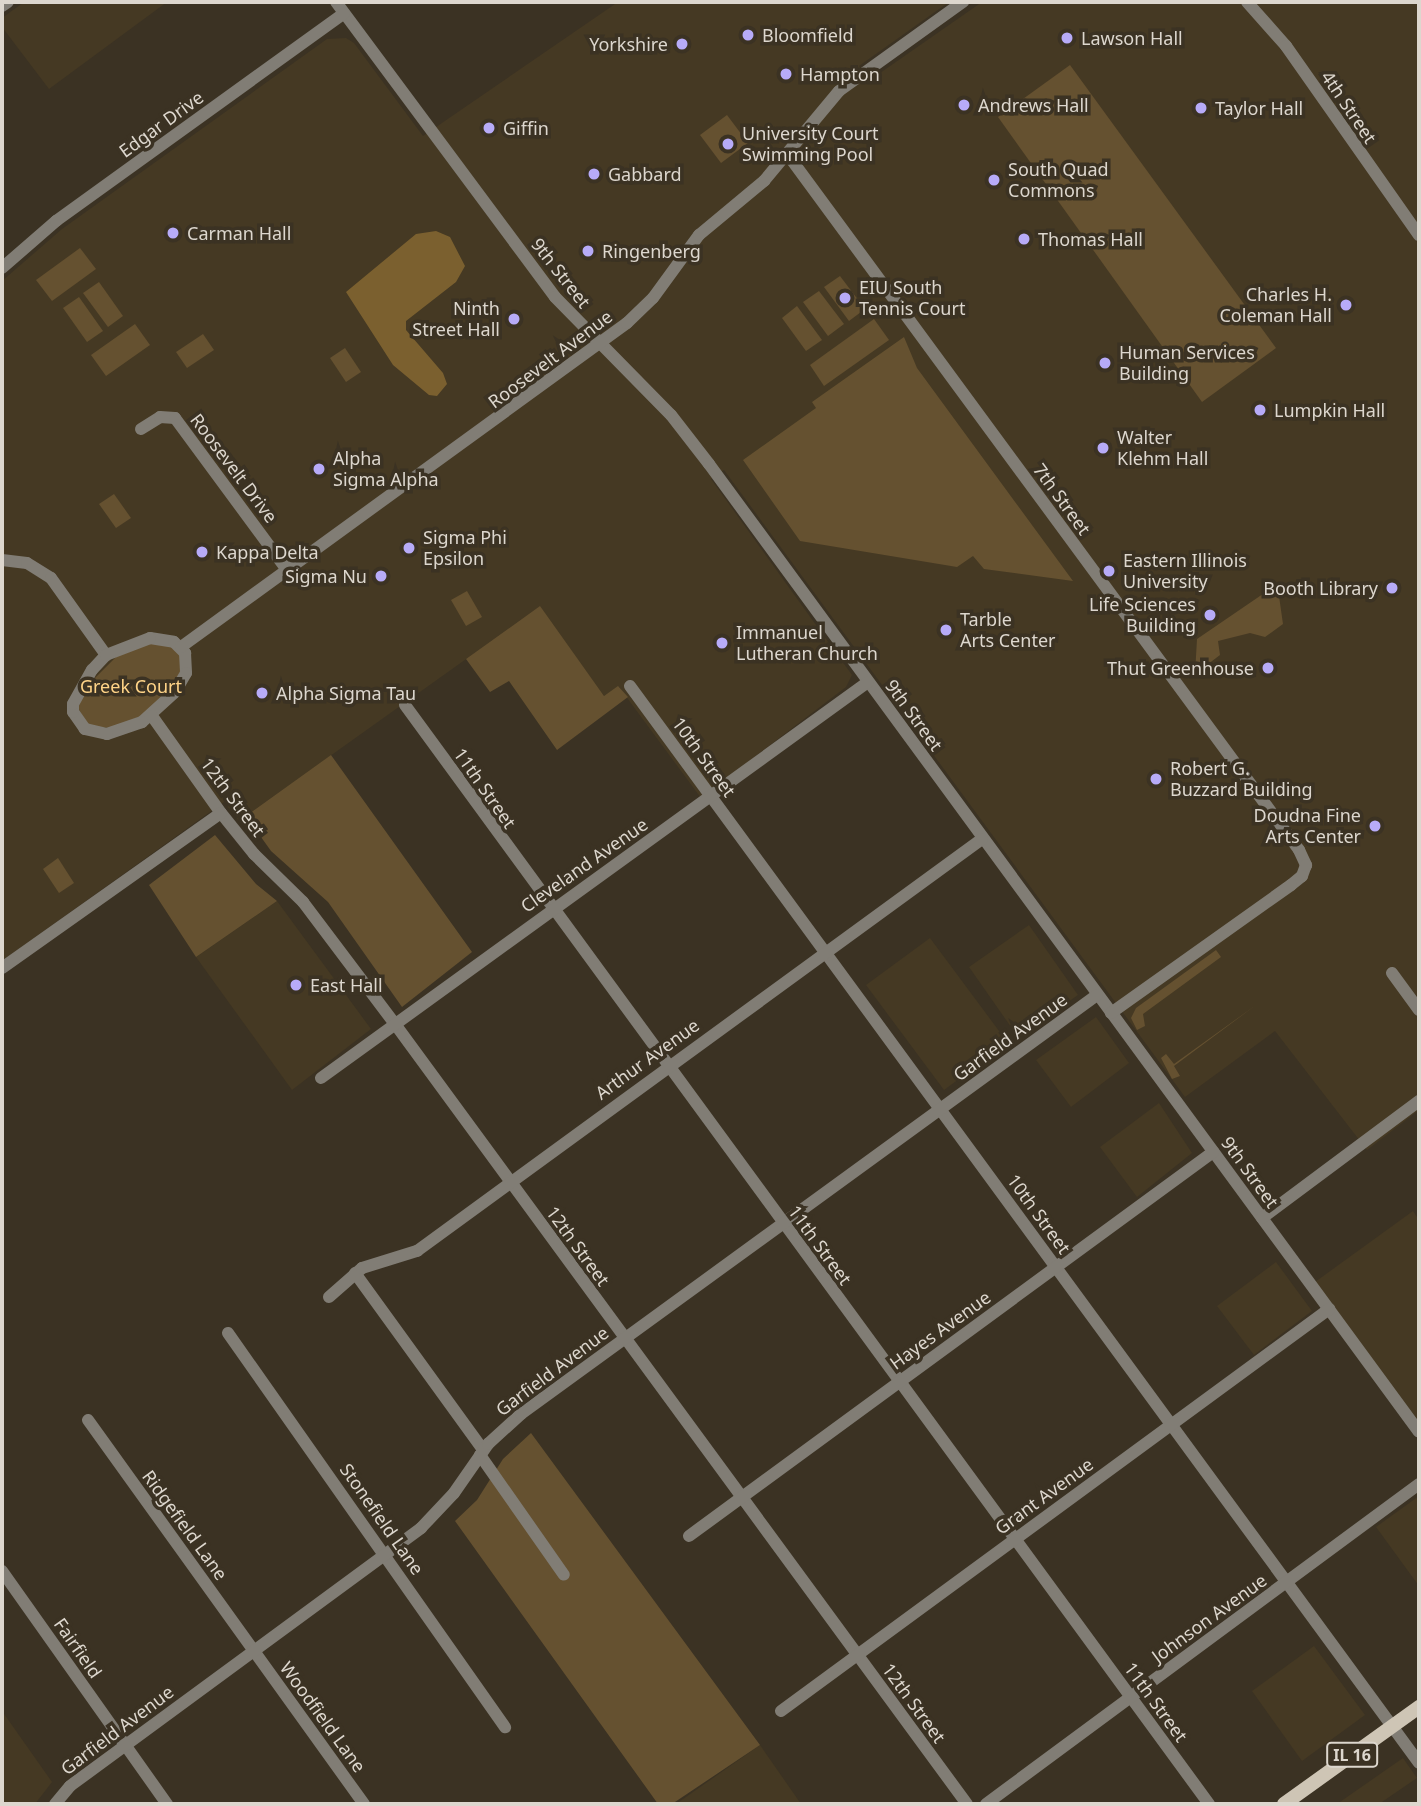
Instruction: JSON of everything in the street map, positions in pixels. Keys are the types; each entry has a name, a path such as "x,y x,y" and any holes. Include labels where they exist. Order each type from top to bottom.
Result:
{"main road":[{"name":"IL 16","path":"1284,1804 1419,1707"}],"street":[{"path":"2,6 8,2"},
{"name":"9th Street","path":"336,2 555,297 684,432 1329,1309 1417,1424"},
{"name":"Roosevelt Avenue","path":"181,648 599,345 653,298 707,226 764,181 839,91 963,2"},
{"name":"4th Street","path":"1247,2 1286,46 1419,235"},
{"name":"Edgar Drive","path":"2,268 56,221 344,13"},
{"name":"7th Street","path":"788,155 1299,850 1306,865 1302,876 1291,885 1111,1013"},
{"name":"Roosevelt Drive","path":"141,429 160,417 175,418 288,570"},
{"path":"2,560 27,563 51,578 106,655"},
{"path":"149,638 165,639 181,648 187,662 186,673 166,704 152,716 107,734 85,729 78,723 73,712 78,692 106,655 149,638"},
{"name":"Cleveland Avenue","path":"321,1078 868,682"},
{"name":"10th Street","path":"630,686 1419,1763"},
{"name":"11th Street","path":"405,705 551,909 1209,1804"},
{"name":"12th Street","path":"152,716 221,813 254,854 303,902 396,1024 508,1181 967,1804"},
{"path":"2,968 221,813"},
{"name":"Arthur Avenue","path":"329,1297 355,1273 417,1251 508,1181 982,839"},
{"path":"1392,973 1419,1010"},
{"name":"Garfield Avenue","path":"55,1804 70,1786 439,1512 481,1452 513,1420 1097,995"},
{"path":"1262,1218 1419,1101"},
{"name":"Hayes Avenue","path":"689,1536 1213,1152"},
{"path":"355,1273 564,1575"},
{"name":"Grant Avenue","path":"780,1711 1329,1309"},
{"name":"Stonefield Lane","path":"228,1333 386,1553 505,1727"},
{"name":"Ridgefield Lane","path":"88,1419 254,1651"},
{"name":"Johnson Avenue","path":"986,1804 1419,1484"},
{"name":"Fairfield","path":"2,1571 167,1804"},
{"name":"Woodfield Lane","path":"254,1651 364,1804"}],"shaded area":[{"path":"24,2 167,2 49,89 2,27 2,18"},
{"name":"Eastern Illinois University","path":"618,2 949,2 859,66 870,80 982,2 1419,2 1419,1110 1367,1150 1275,1031 1185,1097 724,470 711,479 852,675 846,687 701,798 619,687 604,696 539,607 239,821 224,802 2,961 2,281 62,229 327,39 346,38 354,43 423,136"},
{"path":"436,231 450,237 465,266 456,282 406,321 406,330 443,373 447,384 437,396 429,395 393,365 346,292 416,234"},
{"path":"277,901 371,1029 292,1090 196,957"},
{"path":"1029,925 1078,995 1018,1037 969,967"},
{"path":"930,938 1008,1043 944,1090 866,985"},
{"path":"1096,1017 1129,1063 1071,1107 1036,1060"},
{"path":"1159,1103 1192,1153 1137,1197 1100,1147"},
{"path":"1413,1211 1419,1220 1419,1423 1315,1282"},
{"path":"1276,1262 1312,1311 1254,1355 1217,1306"},
{"path":"1419,1496 1419,1586 1376,1527"},
{"path":"1314,1646 1365,1715 1302,1761 1252,1691"},
{"path":"2,1711 52,1782 35,1804 2,1804"},
{"path":"760,1745 801,1804 676,1804"},
{"path":"1403,1758 1417,1778 1379,1804 1337,1804"}],"green space":[{"path":"1070,65 1276,348 1202,402 998,117"},
{"path":"727,115 748,143 721,163 700,135"},
{"path":"80,248 96,269 52,301 36,280"},
{"name":"EIU South Tennis Court","path":"840,276 865,309 849,321 824,287"},
{"path":"99,282 123,316 108,327 83,293"},
{"name":"EIU South Tennis Court","path":"819,291 844,324 828,336 803,302"},
{"path":"79,297 103,331 87,342 63,308"},
{"name":"EIU South Tennis Court","path":"797,306 822,340 806,351 782,318"},
{"path":"874,319 889,340 824,386 810,365"},
{"path":"135,324 150,345 106,376 91,355"},
{"path":"203,334 214,350 187,368 176,352"},
{"path":"904,337 917,368 1073,581 984,569 973,556 957,567 800,541 743,460 816,408 812,402"},
{"path":"345,348 361,372 346,382 330,358"},
{"path":"114,494 131,518 116,528 99,504"},
{"path":"1273,587 1279,596 1283,624 1265,637 1250,633 1218,641 1220,655 1195,674 1197,639"},
{"path":"467,591 482,617 466,626 451,600"},
{"path":"540,606 604,696 618,686 628,697 557,750 509,681 490,692 466,659"},
{"name":"Greek Court","path":"149,644 167,644 179,653 183,663 177,681 150,712 114,728 89,727 78,708 85,688 118,655"},
{"path":"331,755 472,952 402,1007 328,902 271,851 246,816"},
{"path":"215,835 256,884 277,901 196,957 149,885"},
{"path":"58,858 74,883 59,893 43,869"},
{"path":"1216,950 1221,957 1143,1014 1145,1026 1137,1030 1131,1018 1136,1008"},
{"path":"1256,1005 1174,1066 1180,1076 1172,1079 1161,1058 1166,1054 1174,1064"},
{"path":"531,1433 760,1745 672,1804 658,1804 455,1521 477,1500 503,1459"}],"place":[{"name":"Bloomfield","path":"748,35"},
{"name":"Lawson Hall","path":"1067,38"},
{"name":"Yorkshire","path":"682,44"},
{"name":"Hampton","path":"786,74"},
{"name":"Andrews Hall","path":"964,105"},
{"name":"Taylor Hall","path":"1201,108"},
{"name":"Giffin","path":"489,128"},
{"name":"University Court Swimming Pool","path":"728,144"},
{"name":"Gabbard","path":"594,174"},
{"name":"South Quad Commons","path":"994,180"},
{"name":"Carman Hall","path":"173,233"},
{"name":"Thomas Hall","path":"1024,239"},
{"name":"Ringenberg","path":"588,251"},
{"name":"EIU South Tennis Court","path":"845,298"},
{"name":"Charles H. Coleman Hall","path":"1346,305"},
{"name":"Ninth Street Hall","path":"514,319"},
{"name":"Human Services Building","path":"1105,363"},
{"name":"Lumpkin Hall","path":"1260,410"},
{"name":"Walter Klehm Hall","path":"1103,448"},
{"name":"Alpha Sigma Alpha","path":"319,469"},
{"name":"Sigma Phi Epsilon","path":"409,548"},
{"name":"Kappa Delta","path":"202,552"},
{"name":"Eastern Illinois University","path":"1109,571"},
{"name":"Sigma Nu","path":"381,576"},
{"name":"Booth Library","path":"1392,588"},
{"name":"Life Sciences Building","path":"1210,615"},
{"name":"Tarble Arts Center","path":"946,630"},
{"name":"Immanuel Lutheran Church","path":"722,643"},
{"name":"Thut Greenhouse","path":"1268,668"},
{"name":"Alpha Sigma Tau","path":"262,693"},
{"name":"Robert G. Buzzard Building","path":"1156,779"},
{"name":"Doudna Fine Arts Center","path":"1375,826"},
{"name":"East Hall","path":"296,985"}]}
